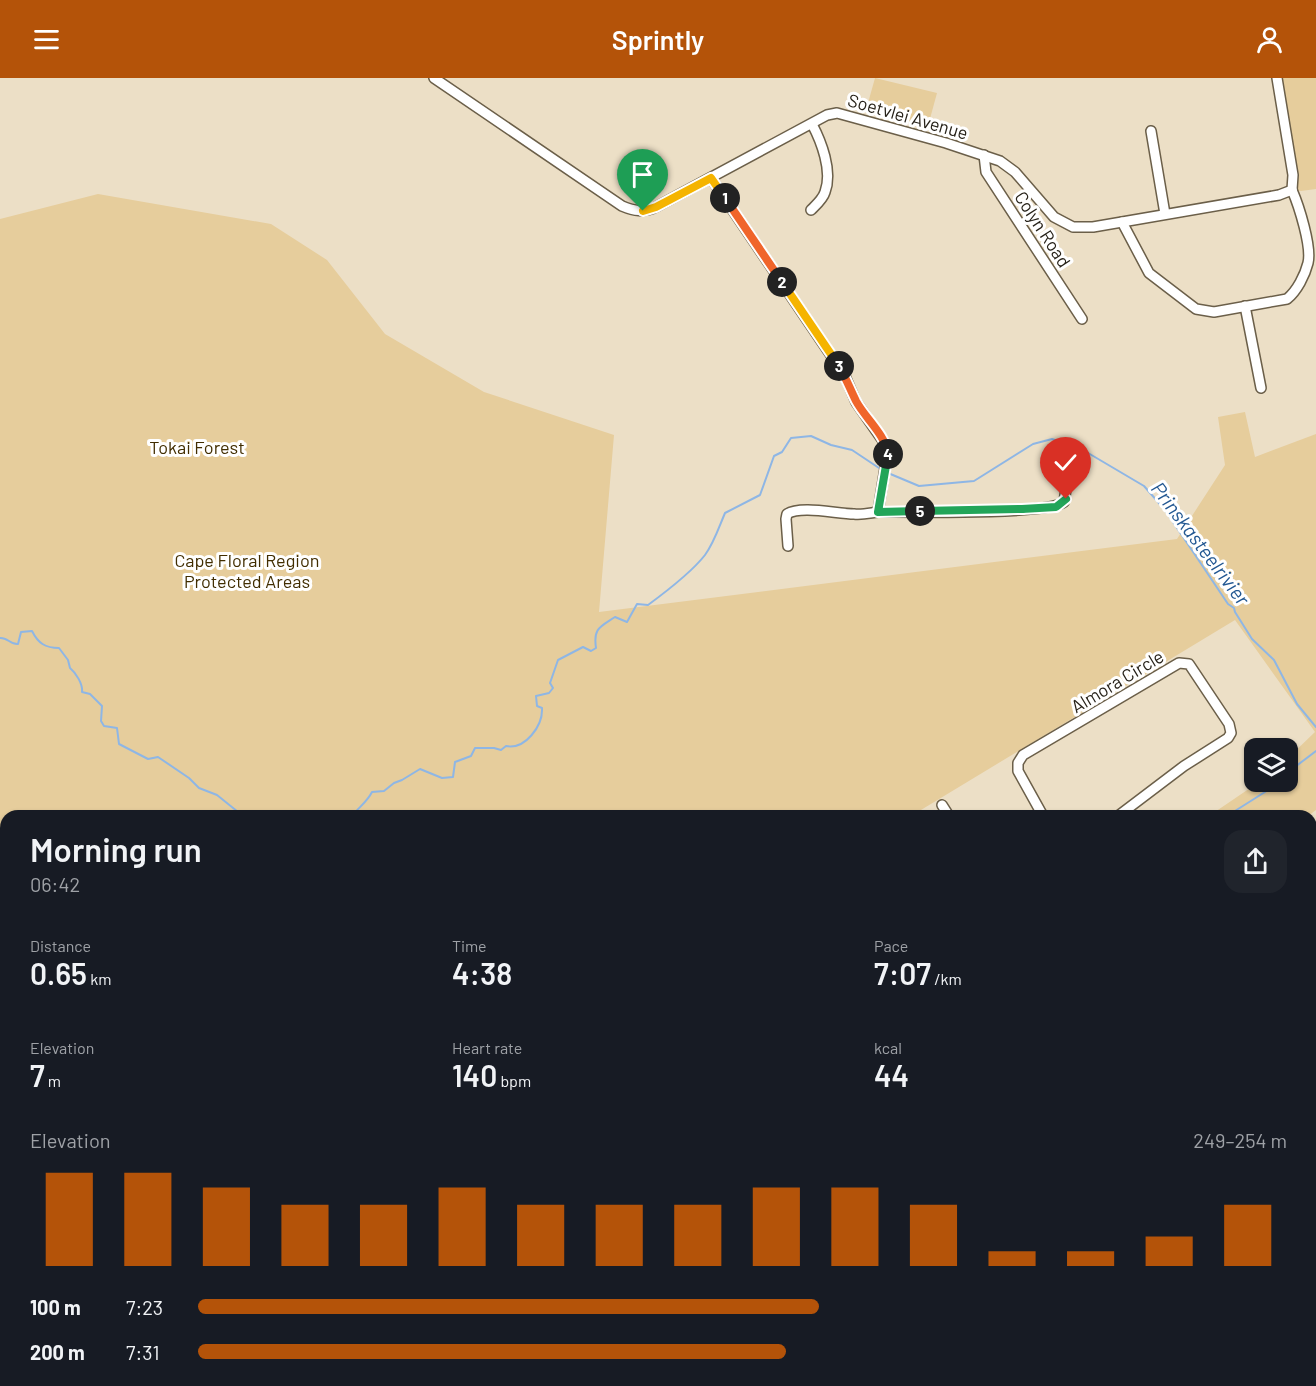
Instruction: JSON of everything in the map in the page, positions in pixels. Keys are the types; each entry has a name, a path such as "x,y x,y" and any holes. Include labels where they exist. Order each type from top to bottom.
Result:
{"street":[{"name":"Soetvlei Avenue","path":"434,78 508,130 629,209 650,210 831,114 844,114 1000,161 1015,172 1054,217 1066,225 1082,228 1279,195 1292,190"},
{"path":"1122,222 1149,273 1190,305 1214,312 1287,299 1296,291 1308,264 1307,244 1292,190 1293,175 1277,78"},
{"path":"811,210 825,193 827,183 822,144 812,123"},
{"path":"1151,131 1165,214"},
{"name":"Colyn Road","path":"984,155 986,172 1082,319"},
{"path":"711,178 845,376 856,402 886,445 888,458 878,512"},
{"path":"1245,306 1262,387"},
{"path":"788,546 786,519 787,514 791,512 817,511 854,514 1004,511 1056,507 1064,502 1067,495 1061,458"},
{"name":"Almora Circle","path":"1040,810 1018,771 1018,764 1023,755 1179,663 1189,664 1229,724 1228,738 1184,766 1126,810"},
{"path":"942,805 945,810"}],"green space":[{"path":"875,78 937,93 928,126 866,110"},
{"path":"1277,78 1316,78 1316,189 1292,190"},
{"name":"Cape Floral Region Protected Areas","path":"98,194 271,224 327,260 385,334 484,392 614,435 599,612 1177,539 1225,465 1218,417 1245,412 1255,457 1316,434 1316,810 1218,810 1244,792 1298,792 1298,748 1315,732 1235,620 921,810 0,810 0,219"}],"waterway":[{"name":"Prinskasteelrivier","path":"358,810 372,792 384,791 420,769 442,778 453,777 455,762 471,756 475,748 501,750 506,746 520,744 532,735 542,715 542,708 537,706 536,696 549,693 553,688 550,683 558,660 583,647 591,651 596,648 597,632 602,626 615,617 627,622 637,604 648,605 693,568 708,550 725,513 760,495 774,456 782,452 791,438 811,436 831,445 852,450 882,470"},
{"name":"Prinskasteelrivier","path":"888,473 919,486 974,481 1033,444 1052,439 1083,450 1144,486 1165,510 1228,604 1234,608 1252,639 1274,660 1297,704 1316,727"},
{"name":"Prinskasteelrivier","path":"0,638 18,644 21,632 32,631 42,644 59,648 79,679 82,692 90,694 102,706 101,721 104,726 117,728 119,744 148,759 158,757 189,778 199,788 217,795 236,810"},
{"path":"1298,765 1316,751"},
{"path":"1236,810 1265,792"}],"route":[{"path":"643,211 650,210 711,178 845,376 856,402 886,445 888,458 878,512 1004,511 1056,507 1066,499"}],"park label":[{"name":"Tokai Forest","path":"197,447"}]}
